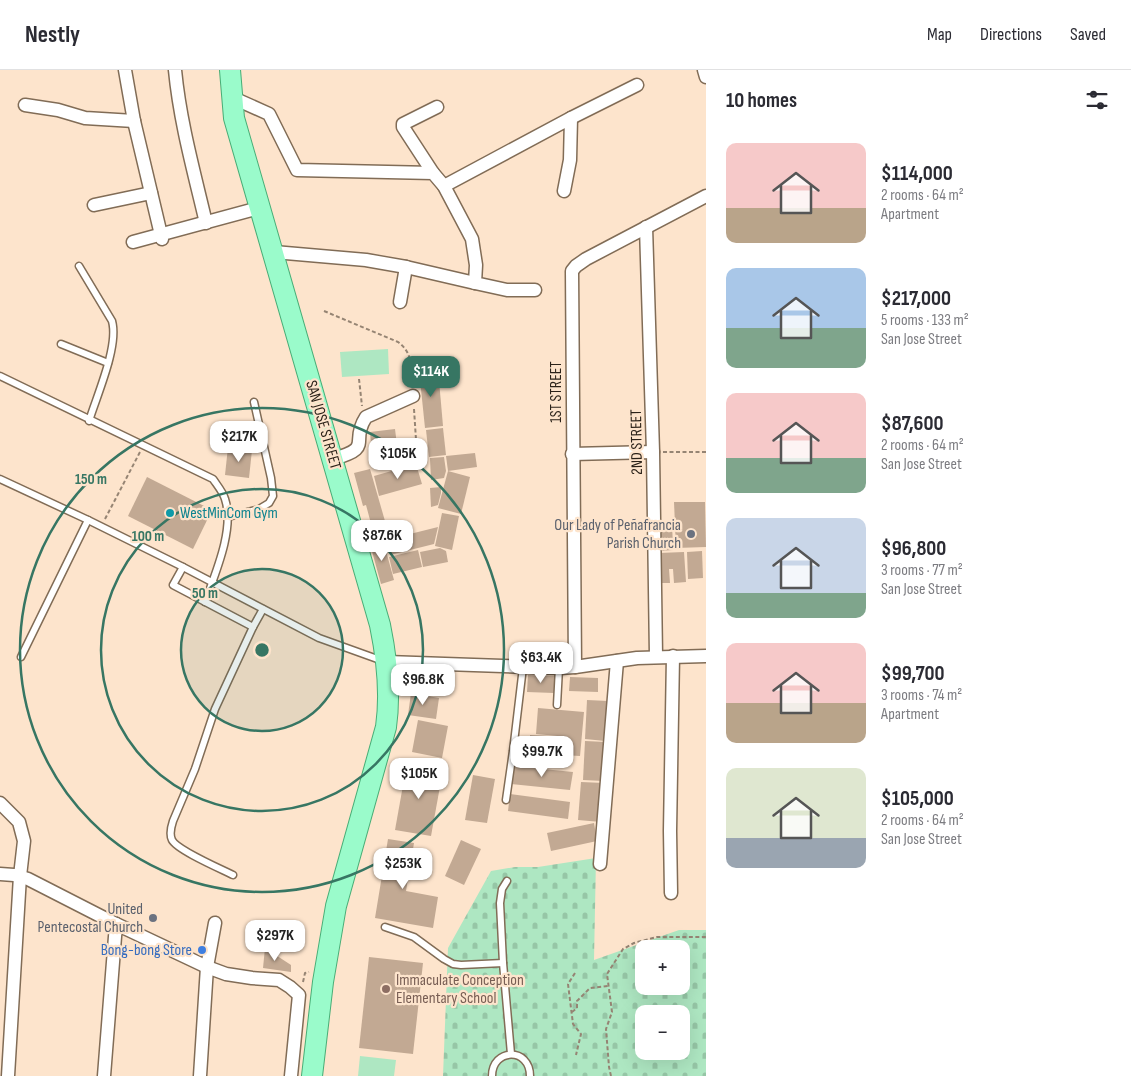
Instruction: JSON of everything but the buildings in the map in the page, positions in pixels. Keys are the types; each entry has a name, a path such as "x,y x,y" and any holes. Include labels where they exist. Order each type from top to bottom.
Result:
{"main road":[{"name":"SAN JOSE STREET","path":"230,70 234,118 380,625 387,662 389,706 386,727 336,906 323,982 312,1076"}],"street":[{"path":"124,70 134,121 162,237"},
{"path":"174,70 177,96 189,154 206,223"},
{"path":"704,70 706,77"},
{"path":"444,186 637,85"},
{"path":"232,97 269,114 297,170 433,173"},
{"path":"25,105 58,110 85,118 134,121"},
{"path":"437,108 403,124 403,127 433,173 444,186 472,239 476,265 475,283"},
{"path":"564,191 570,160 571,118"},
{"path":"94,205 151,194"},
{"name":"1ST STREET","path":"575,667 572,271 586,259 706,196"},
{"path":"133,242 162,237 259,208"},
{"name":"2ND STREET","path":"646,227 654,452 656,656"},
{"path":"274,252 366,260 507,290 535,290"},
{"path":"400,302 406,267"},
{"path":"333,459 356,451 359,443 360,429 366,417 413,396"},
{"path":"572,454 654,452"},
{"path":"387,662 559,668 656,656 706,656"},
{"path":"671,893 670,831 673,656"},
{"path":"600,864 617,661"},
{"path":"0,803 19,822 24,841 5,1071"},
{"path":"0,874 20,876 116,924 226,974 279,980 299,995 291,1076"},
{"path":"200,1076 208,967 215,923"},
{"path":"104,1076 116,924"}],"lane":[{"path":"79,266 112,321 114,331 108,363 89,420"},
{"path":"61,344 108,363"},
{"path":"0,376 213,479 225,498 228,517 224,543 204,602"},
{"path":"228,517 259,509 269,502 273,496 271,478 254,402"},
{"path":"0,480 101,526 319,638 387,662"},
{"path":"21,657 88,520"},
{"path":"183,567 173,585 252,626"},
{"path":"233,875 177,847 170,836 173,821 195,769 215,709 252,626 263,609"},
{"path":"506,800 523,667"},
{"path":"557,705 559,668"},
{"path":"507,880 502,889 500,903 511,1054"},
{"path":"385,928 414,937 453,964 503,963"},
{"path":"492,1076 492,1070 496,1062 503,1056 511,1054 520,1056 526,1062 530,1069 530,1076"}],"path":[{"path":"324,311 398,342 406,348 411,360 417,455"},
{"path":"359,379 360,398 366,417"},
{"path":"101,526 143,446"},
{"path":"654,452 706,452"},
{"path":"611,1076 606,1029 612,1012 607,974 623,949 634,943 657,936 706,937"},
{"path":"575,973 568,984 573,1024 581,1034 576,1055"},
{"path":"572,1012 577,1008 577,1002 590,988 609,986"}],"green space":[{"path":"388,349 389,374 342,377 340,352"},
{"path":"596,858 594,960 635,946 635,995 690,995 690,940 651,940 679,930 706,930 706,1076 443,1076 448,948 491,871 515,867 538,867"},
{"path":"360,1056 396,1060 394,1076 358,1076"}],"place":[{"name":"WestMinCom Gym","path":"170,513"},
{"name":"Our Lady of Peñafrancia Parish Church","path":"691,534"},
{"name":"United Pentecostal Church","path":"153,918"},
{"name":"Bong-bong Store","path":"202,950"},
{"name":"Immaculate Conception Elementary School","path":"386,989"}]}
